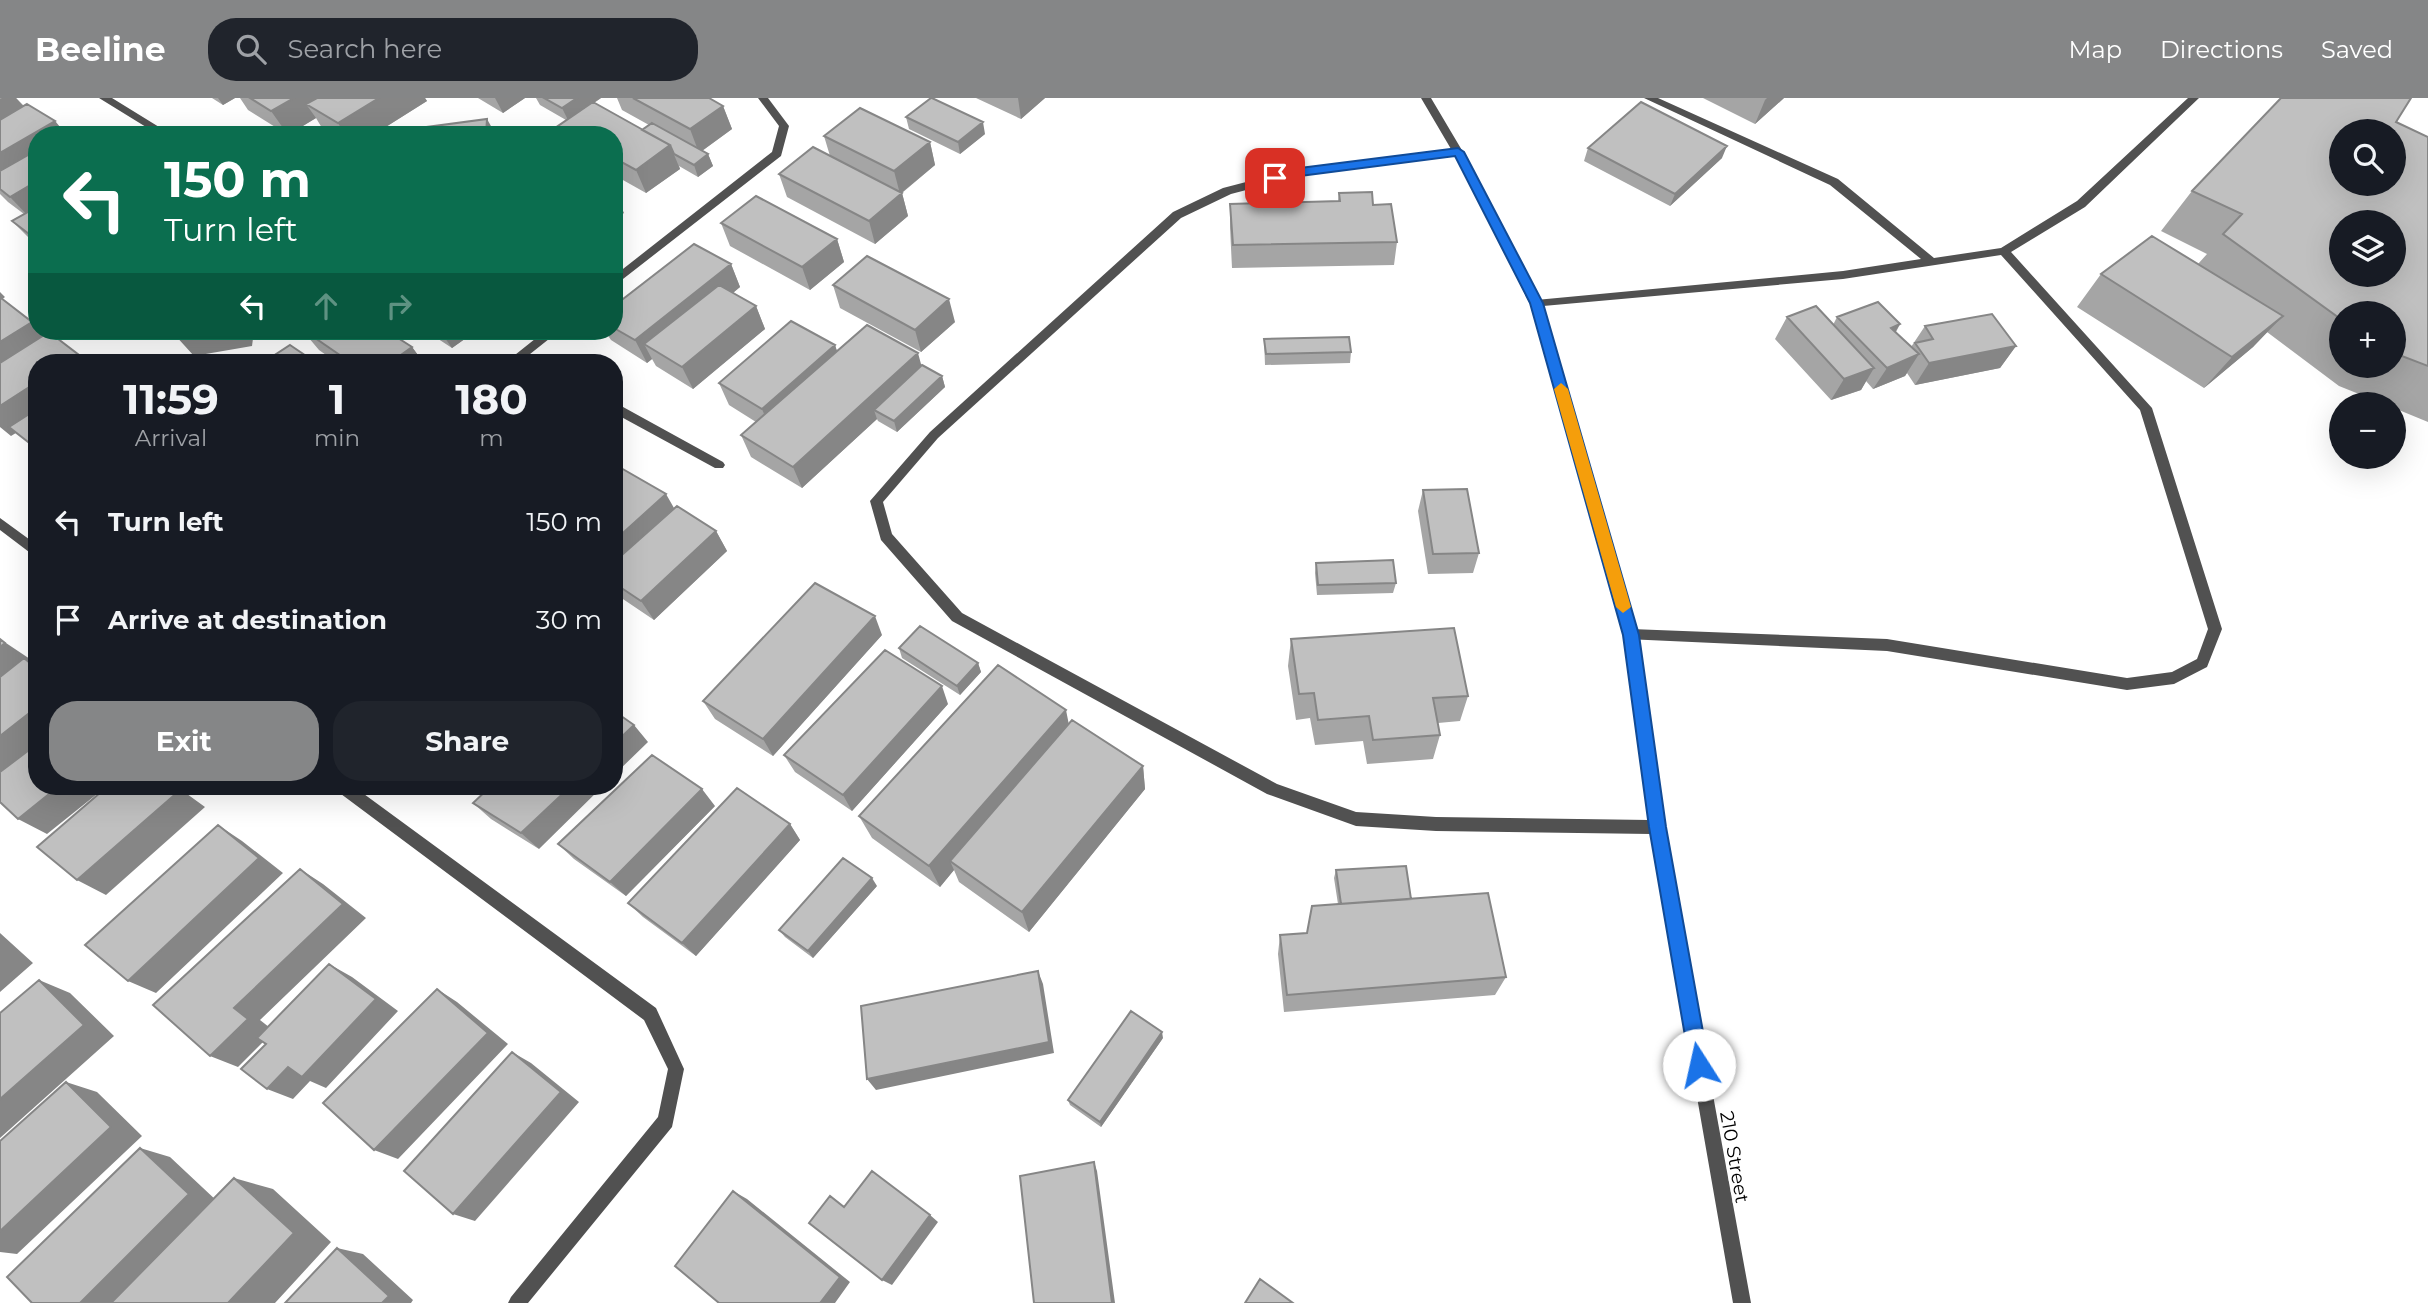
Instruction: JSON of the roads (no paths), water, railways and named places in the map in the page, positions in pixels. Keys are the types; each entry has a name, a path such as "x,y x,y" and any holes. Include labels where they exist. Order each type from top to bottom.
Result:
{"street":[{"path":"104,98 152,126"},
{"path":"623,275 777,155 784,125 763,98"},
{"name":"210 Street","path":"1426,98 1458,152 1536,303 1631,635 1657,827 1742,1303"},
{"path":"1649,98 1834,182 1932,262"},
{"path":"1536,303 1843,275 2004,251 2081,204 2194,98"},
{"path":"1458,152 1300,172 1227,191 1177,215 934,435 876,501 886,536 957,617 1272,789 1356,819 1436,824 1657,827"},
{"path":"1631,635 1887,645 2127,684 2174,678 2202,663 2215,629 2146,408 2004,251"},
{"path":"525,354 542,340"},
{"path":"623,412 719,465"},
{"path":"0,523 28,546"},
{"path":"354,795 650,1014 676,1069 666,1121 517,1303"}]}
